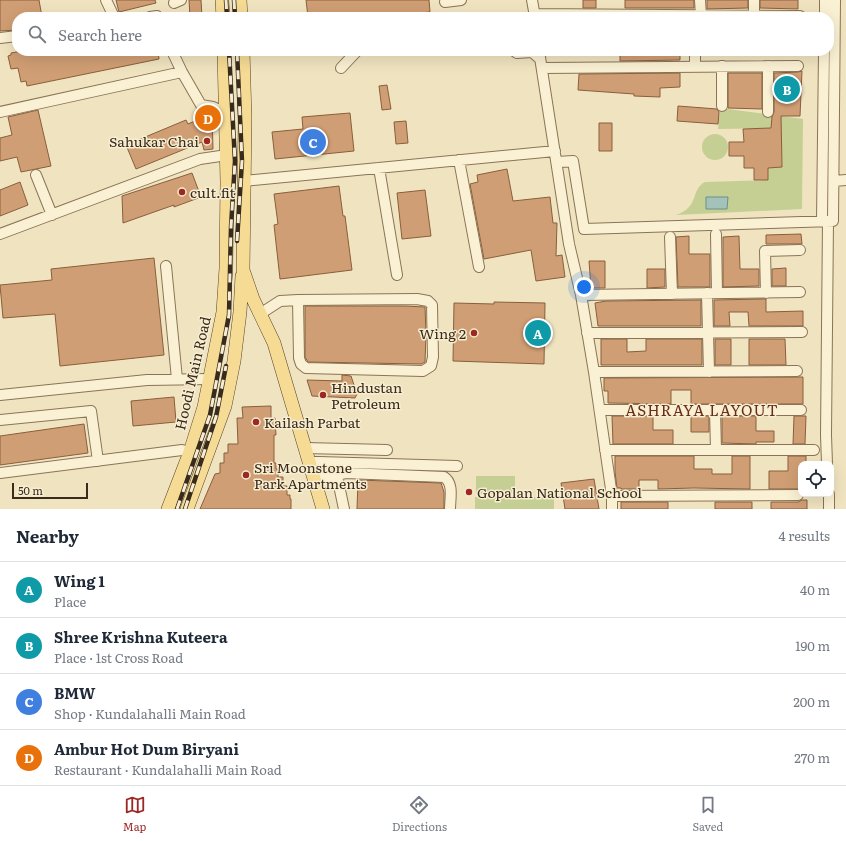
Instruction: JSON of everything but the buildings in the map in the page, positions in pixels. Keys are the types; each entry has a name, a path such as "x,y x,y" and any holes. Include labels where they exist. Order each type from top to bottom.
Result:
{"main road":[{"path":"222,0 223,12"},
{"path":"240,0 241,12"},
{"name":"Hoodi Main Road","path":"168,509 190,452 204,407 223,312 226,268 226,113 224,56"},
{"path":"186,509 225,406 234,361 243,270 245,118 243,56"},
{"path":"226,268 243,270"},
{"path":"243,270 260,314 274,343 323,509"}],"street":[{"path":"106,0 112,12"},
{"path":"445,2 461,0"},
{"path":"532,0 534,12"},
{"path":"697,12 700,0"},
{"path":"754,0 754,12"},
{"path":"825,0 825,12"},
{"path":"828,221 834,181 836,0"},
{"path":"0,38 12,37"},
{"path":"174,56 201,105 214,107 226,113"},
{"path":"341,68 353,56"},
{"path":"695,56 695,67"},
{"path":"824,56 828,221 827,461"},
{"path":"612,509 612,496 600,410 581,295 569,244 541,59 695,67 798,66"},
{"path":"722,66 722,106"},
{"path":"768,66 768,112"},
{"path":"0,112 182,72"},
{"path":"244,181 555,151"},
{"path":"0,234 200,159 226,155"},
{"path":"459,160 479,267"},
{"path":"557,162 573,161 584,229 828,221"},
{"path":"379,168 397,276"},
{"path":"36,175 52,214"},
{"path":"834,181 846,180"},
{"path":"709,372 708,332 716,234"},
{"path":"670,237 672,294"},
{"path":"766,293 765,251 800,250"},
{"path":"166,266 178,379"},
{"path":"581,295 800,292"},
{"path":"260,314 280,301 298,300 417,299 428,301 432,305 433,357 430,366 423,371 306,368 301,364 299,358 298,300"},
{"path":"587,333 802,332"},
{"path":"594,372 797,371"},
{"path":"0,395 147,380 210,379"},
{"path":"600,410 801,410"},
{"path":"715,410 716,450"},
{"path":"0,420 91,411 98,461"},
{"path":"305,448 387,450"},
{"path":"0,473 182,450 190,452"},
{"path":"605,450 814,450"},
{"path":"309,462 456,466"},
{"path":"314,478 337,476 346,473 444,477 448,479 450,485 450,509"},
{"path":"337,476 344,509"},
{"path":"612,496 798,495"},
{"path":"829,497 829,509"}],"green space":[{"path":"720,108 803,119 802,209 676,215 689,208 700,185 705,182 768,180 768,168 782,167 781,128 718,129"},
{"path":"715,134 724,138 728,147 724,156 715,160 706,156 702,147 706,138"},
{"path":"476,476 515,476 515,494 476,494"},
{"path":"475,497 554,497 554,509 475,509"}],"water":[{"path":"706,197 728,197 727,209 706,209"}],"railway":[{"path":"226,0 227,12"},
{"path":"234,0 235,12"},
{"path":"177,509 210,415 229,315 231,227 235,161 229,56"},
{"path":"237,56 242,161 237,241"},
{"path":"185,509 216,417 226,366"}],"place":[{"name":"Shree Krishna Kuteera","path":"787,89"},
{"name":"Ambur Hot Dum Biryani","path":"208,118"},
{"name":"Sahukar Chai","path":"207,141"},
{"name":"BMW","path":"313,142"},
{"name":"cult.fit","path":"182,192"},
{"name":"Wing 2","path":"474,333"},
{"name":"Wing 1","path":"538,333"},
{"name":"Hindustan Petroleum","path":"323,395"},
{"name":"Kailash Parbat","path":"256,422"},
{"name":"Sri Moonstone Park Apartments","path":"246,475"},
{"name":"Gopalan National School","path":"469,492"}],"district":[{"name":"ASHRAYA LAYOUT","path":"702,409"}]}
